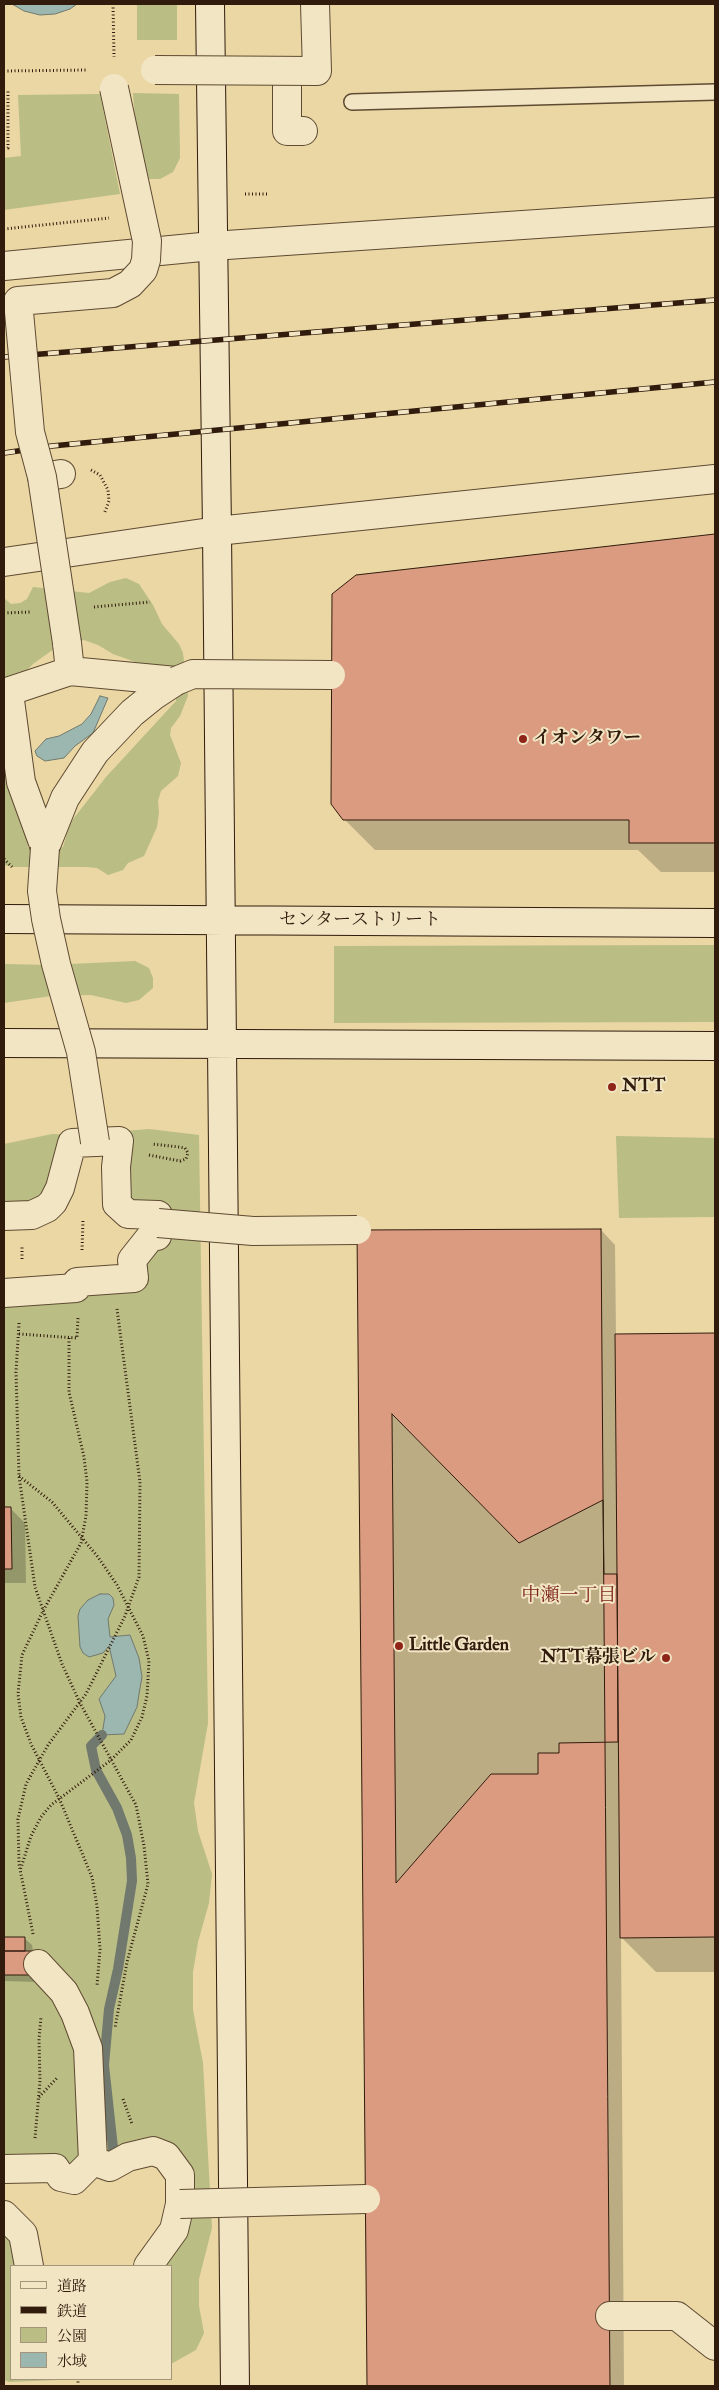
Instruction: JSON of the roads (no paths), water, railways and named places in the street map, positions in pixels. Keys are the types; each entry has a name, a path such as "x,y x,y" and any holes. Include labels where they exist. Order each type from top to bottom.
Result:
{"street":[{"path":"210,4 212,246 218,531 235,2386"},
{"path":"155,70 317,71 315,4"},
{"path":"288,71 287,131 302,131"},
{"path":"70,671 58,528 51,476 30,432 18,301 122,290 137,278 146,260 147,241 105,79"},
{"path":"4,266 212,246 715,212"},
{"path":"4,562 218,531 715,479"},
{"path":"45,848 22,782 6,693 70,671 176,681"},
{"path":"95,1142 81,1052 56,964 42,891 45,848 65,798 95,752 132,713 176,681 193,674 332,675"},
{"name":"センターストリート","path":"4,919 715,923"},
{"path":"4,1043 715,1046"},
{"path":"4,1216 32,1215 47,1208 57,1195 72,1143 119,1141 116,1167 117,1204 128,1214 158,1215 157,1236 151,1236 132,1260 134,1278 77,1282 76,1288 12,1293"},
{"path":"158,1223 252,1231 357,1230"},
{"path":"4,2169 55,2168 61,2177 74,2180 93,2161 88,2048 76,2013 64,1992 38,1964"},
{"path":"93,2161 110,2167 128,2157 153,2151 166,2156 180,2175 180,2204 174,2230 149,2265"},
{"path":"180,2204 366,2199"},
{"path":"4,2214 22,2234 28,2253 28,2265"},
{"path":"610,2316 676,2316 715,2346"}],"lane":[{"path":"352,102 715,92"}],"water":[{"path":"12,4 77,4 70,9 55,14 40,15 24,11"},
{"path":"100,696 108,698 93,733 75,746 64,758 45,761 37,756 35,751 46,739 59,736 82,724 91,714"},
{"path":"100,1594 109,1594 113,1598 114,1605 108,1619 110,1637 130,1635 139,1658 142,1677 137,1707 124,1734 102,1735 105,1716 99,1699 116,1676 109,1646 103,1653 89,1657 83,1653 80,1647 78,1616 80,1609 88,1600"}],"waterway":[{"path":"102,1735 91,1746 96,1770 117,1808 127,1835 132,1881 118,1969 109,2009 104,2065 114,2157"}],"railway":[{"path":"4,357 715,300"},
{"path":"4,453 52,446 715,382"}],"place":[{"name":"イオンタワー","path":"523,739"},
{"name":"NTT","path":"612,1087"},
{"name":"Little Garden","path":"399,1646"},
{"name":"NTT幕張ビル","path":"666,1658"}],"district":[{"name":"中瀬一丁目","path":"569,1597"}]}
